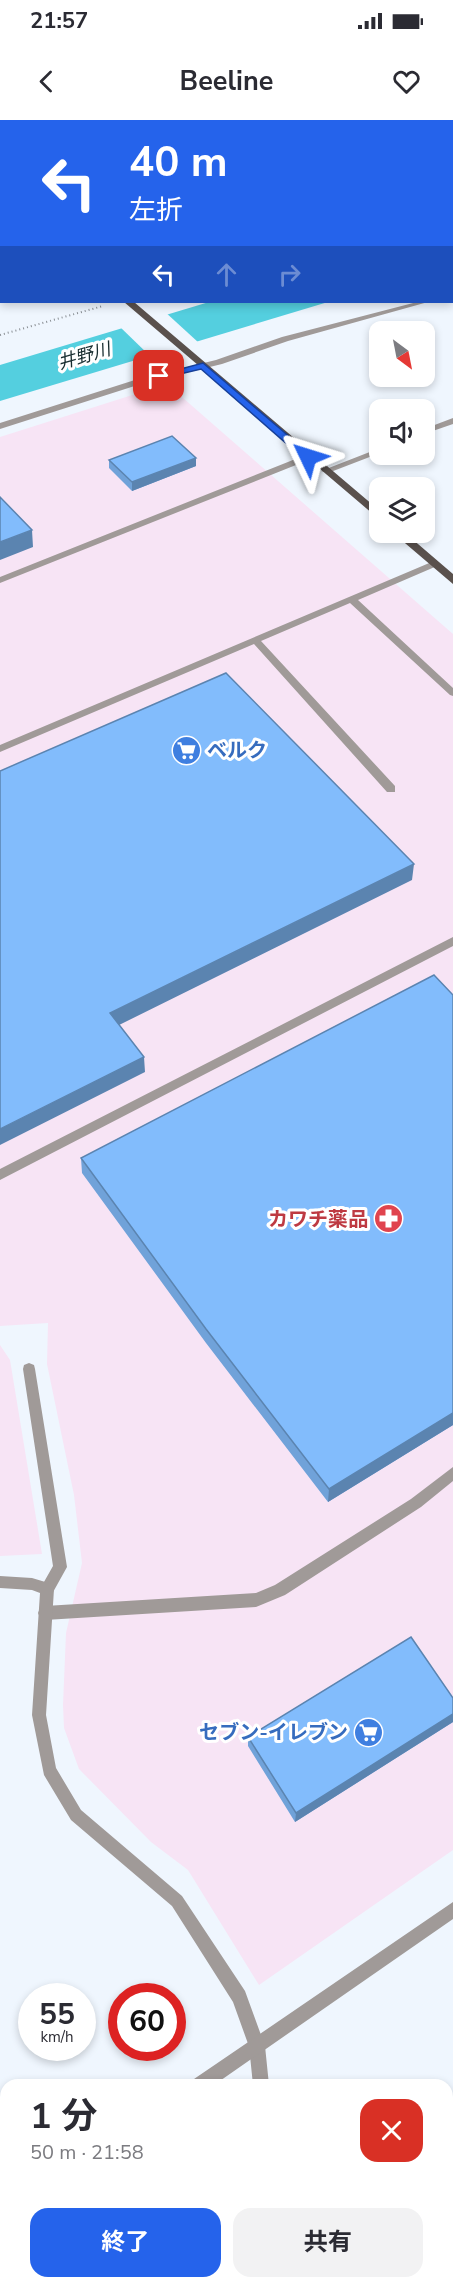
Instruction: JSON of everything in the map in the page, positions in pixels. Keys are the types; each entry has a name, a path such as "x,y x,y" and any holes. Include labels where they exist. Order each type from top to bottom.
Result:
{"main road":[{"path":"130,303 369,508"},
{"path":"410,543 453,580"}],"street":[{"path":"0,426 141,381 420,303"},
{"path":"435,428 453,421"},
{"path":"325,471 369,454"},
{"path":"0,580 308,457"},
{"path":"0,749 434,564"},
{"path":"351,599 453,693"},
{"path":"255,640 391,789"},
{"path":"0,1175 453,941"},
{"path":"28,1369 60,1567 47,1589 39,1715 49,1770 76,1815 177,1901 239,1997 257,2046 260,2079"},
{"path":"45,1613 255,1600 280,1590 416,1503 453,1473"},
{"path":"0,1582 32,1584 47,1589"},
{"path":"209,2079 453,1911"}],"path":[{"path":"0,335 105,305"}],"shaded area":[{"path":"167,384 453,634 453,1850 259,1985 188,1870 151,1842 79,1769 64,1728 63,1705 66,1633 82,1563 74,1495 47,1364 48,1323 0,1326 0,437"},
{"path":"0,1345 10,1360 42,1554 0,1556"}],"water":[{"name":"井野川","path":"206,303 325,303 0,401 0,365"}],"pier":[{"path":"164,311 199,343 151,357 118,325"}],"building":[{"path":"172,436 196,458 132,482 109,460"},
{"path":"0,497 32,530 0,542"},
{"path":"226,673 414,864 110,1013 144,1057 0,1129 0,771"},
{"path":"434,975 453,995 453,1413 329,1489 206,1329 81,1158"},
{"path":"411,1637 453,1698 453,1714 296,1813 248,1737"}],"place":[{"name":"ベルク","path":"186,750"},
{"name":"カワチ薬品","path":"389,1219"},
{"name":"セブン-イレブン","path":"369,1732"}],"route":[{"path":"159,376 203,366 308,457"}]}
